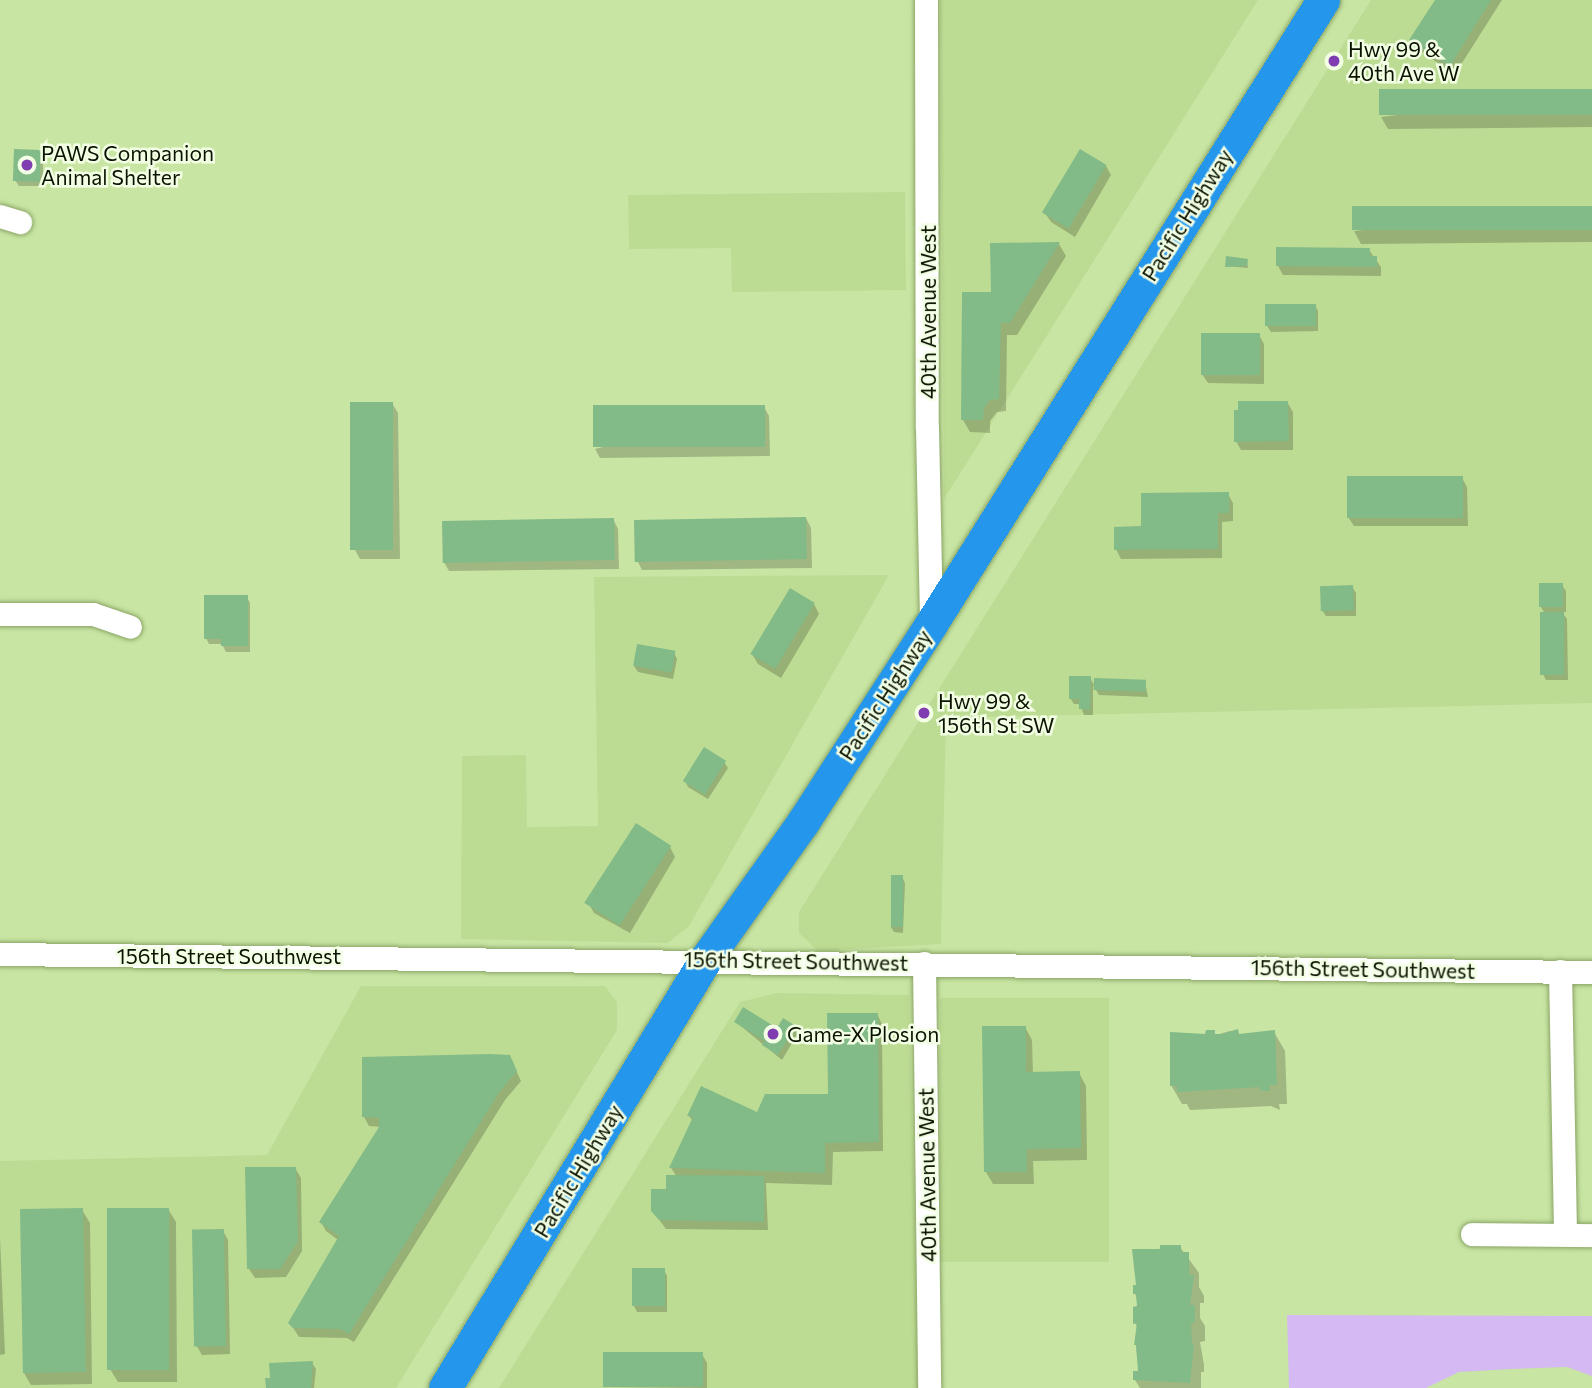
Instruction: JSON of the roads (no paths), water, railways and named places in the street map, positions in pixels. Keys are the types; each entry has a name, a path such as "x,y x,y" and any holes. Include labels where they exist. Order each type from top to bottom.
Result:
{"highway":[{"name":"Pacific Highway","path":"445,1388 705,960 803,822 931,624 1323,0"}],"street":[{"name":"40th Avenue West","path":"926,0 927,428 931,624"},
{"path":"0,614 93,614 130,627"},
{"name":"156th Street Southwest","path":"0,954 1592,972"},
{"name":"40th Avenue West","path":"924,963 929,1388"},
{"path":"1560,971 1565,1234"},
{"path":"1472,1234 1592,1234"}],"place":[{"name":"Hwy 99 & 40th Ave W","path":"1334,61"},
{"name":"PAWS Companion Animal Shelter","path":"27,165"},
{"name":"Hwy 99 & 156th St SW","path":"924,713"},
{"name":"Game-X Plosion","path":"773,1034"}]}
